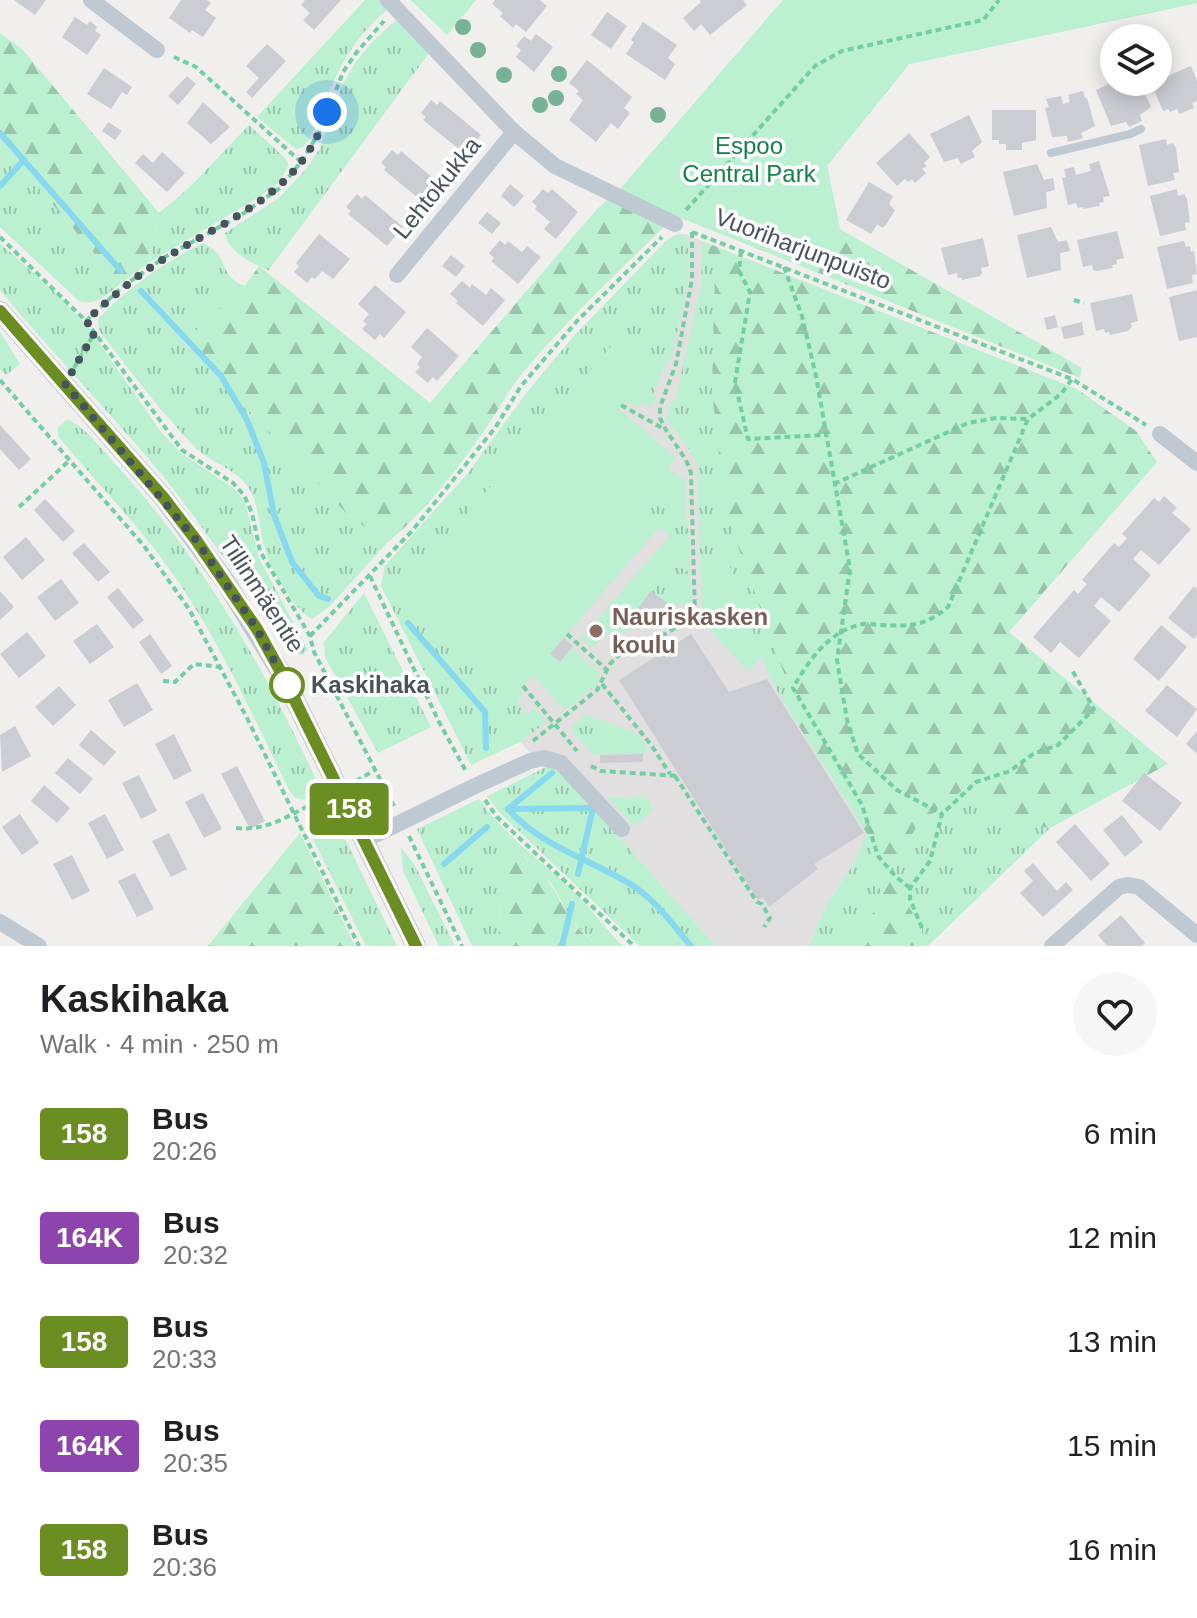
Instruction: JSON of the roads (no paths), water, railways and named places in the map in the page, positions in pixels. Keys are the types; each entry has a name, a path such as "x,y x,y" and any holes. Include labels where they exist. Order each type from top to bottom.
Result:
{"street":[{"path":"91,0 157,50"},
{"path":"391,5 514,132 555,166 675,224"},
{"name":"Lehtokukka","path":"397,275 514,132"},
{"name":"Tillinmäentie","path":"0,311 163,497 235,595 283,676 416,946"},
{"path":"1160,434 1197,463"},
{"path":"365,840 475,786 530,761 544,758 561,763 622,829"},
{"path":"1052,946 1113,892 1128,885 1139,887 1197,935"},
{"path":"0,922 39,946"}],"lane":[{"path":"1051,153 1141,129"}],"waterway":[{"path":"0,133 121,271"},
{"path":"0,186 24,160"},
{"path":"141,291 221,376 247,420 264,463 274,515 292,562 319,596 328,599"},
{"path":"408,623 485,712 486,748"},
{"path":"508,809 552,773"},
{"path":"508,809 593,808 578,874"},
{"path":"508,809 552,844 635,887 658,907 691,946"},
{"path":"444,864 487,827"},
{"path":"562,946 572,904"}],"place":[{"name":"Nauriskasken koulu","path":"596,631"},
{"name":"Kaskihaka","path":"287,685"}],"park label":[{"name":"Espoo Central Park","path":"749,160"}]}
